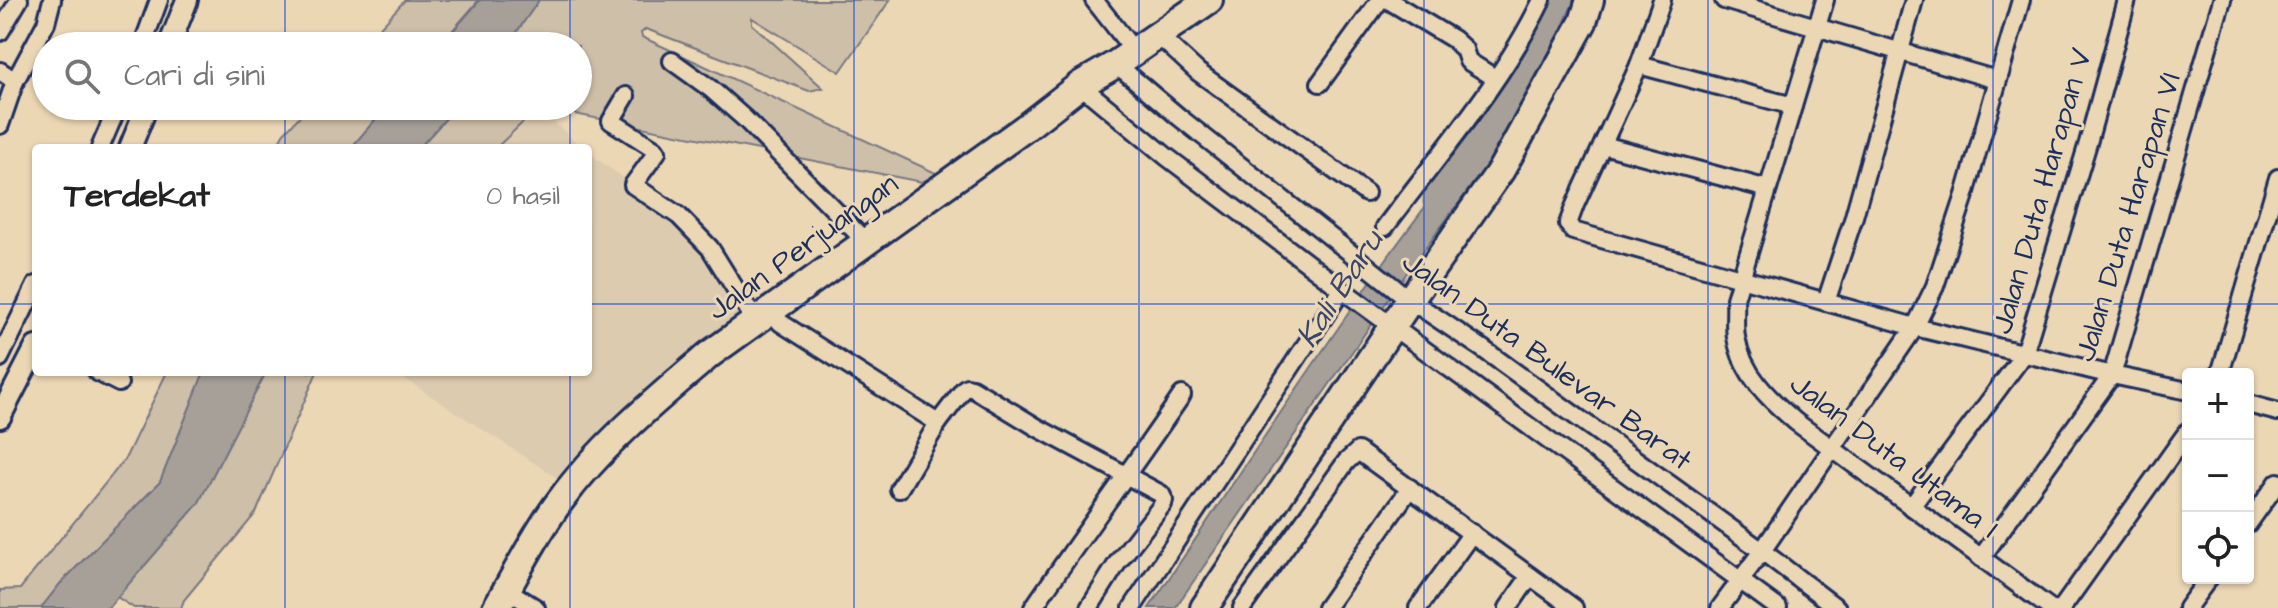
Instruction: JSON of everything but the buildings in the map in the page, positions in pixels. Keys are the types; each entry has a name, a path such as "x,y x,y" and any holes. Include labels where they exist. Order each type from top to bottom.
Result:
{"main road":[{"name":"Jalan Perjuangan","path":"502,599 557,505 591,463 678,381 710,354 1025,128 1080,85 1159,36 1209,0"},
{"path":"1204,608 1405,295 1501,170 1583,22 1590,0"}],"street":[{"path":"0,32 19,0"},
{"path":"41,32 52,0"},
{"path":"147,32 159,0"},
{"path":"174,32 187,0"},
{"name":"Jalan Duta Bulevar Barat","path":"1094,0 1125,58 1179,117 1405,295 1837,608"},
{"path":"1320,83 1380,0"},
{"path":"1388,0 1453,39 1464,49 1468,61 1495,78"},
{"path":"1385,227 1459,133 1542,0"},
{"path":"1662,0 1639,65 1575,205 1569,227 1583,235 1915,327 2182,390"},
{"path":"1724,0 1997,80"},
{"name":"Jalan Duta Utama I","path":"1825,0 1735,299 1736,336 1749,373 1771,400 1796,422 2050,608"},
{"path":"1826,302 1853,220 1914,0"},
{"path":"1720,608 1915,327 1946,254 2021,0"},
{"name":"Jalan Duta Harapan V","path":"1911,507 2024,354 2088,143 2127,0"},
{"name":"Jalan Duta Harapan VI","path":"1981,558 2112,375 2222,0"},
{"path":"1159,36 1198,72 1366,193"},
{"path":"0,125 15,81 32,49"},
{"path":"672,61 745,119 865,241"},
{"path":"1639,65 1793,106"},
{"path":"0,71 15,81"},
{"name":"Jalan Duta Bulevar Barat","path":"1080,85 1167,157 1347,294 1778,608"},
{"path":"626,96 611,121 657,152 633,185 679,216 710,248 763,316 781,323 938,423"},
{"path":"102,144 112,120"},
{"path":"132,144 141,120"},
{"path":"1603,145 1768,189"},
{"path":"2222,368 2278,178"},
{"path":"0,417 32,355 2,349 32,293"},
{"path":"1132,608 1347,294"},
{"path":"105,376 119,383"},
{"path":"899,489 938,423 967,387 1161,494 1164,500 1118,562 1089,608"},
{"path":"1033,608 1182,395"},
{"path":"2254,406 2278,412"},
{"path":"2062,608 2182,439"},
{"path":"1242,608 1353,453 1358,451 1574,608"},
{"path":"2254,516 2278,482"},
{"path":"1326,608 1410,488"},
{"path":"1418,608 1472,533"},
{"path":"1508,608 1530,576"},
{"path":"2187,608 2205,584"},
{"path":"502,599 536,608"}],"shaded area":[{"path":"405,0 479,0 451,32 376,32"},
{"path":"480,0 539,0 517,32 452,32"},
{"path":"539,0 890,0 840,72 752,18 752,24 823,88 809,91 646,29 641,33 642,37 938,174 922,182 592,117 592,32 517,32"},
{"path":"1563,0 1574,0 1499,149 1408,271 1175,608 1149,608 1355,304 1503,102"},
{"path":"296,120 375,120 354,144 278,144"},
{"path":"375,120 444,120 423,144 354,144"},
{"path":"444,120 525,120 500,144 423,144"},
{"path":"525,120 552,120 578,144 500,144"},
{"path":"592,156 679,216 756,322 571,487 400,376 592,376"},
{"path":"165,376 202,376 160,482 60,584 41,608 0,608 0,590 20,589 125,459"},
{"path":"202,376 264,376 198,504 108,608 41,608 60,584 160,482"},
{"path":"264,376 315,376 256,513 184,600 181,608 134,608 117,597 198,504"}],"waterway":[{"name":"Kali Baru","path":"1436,201 1558,0"}]}
